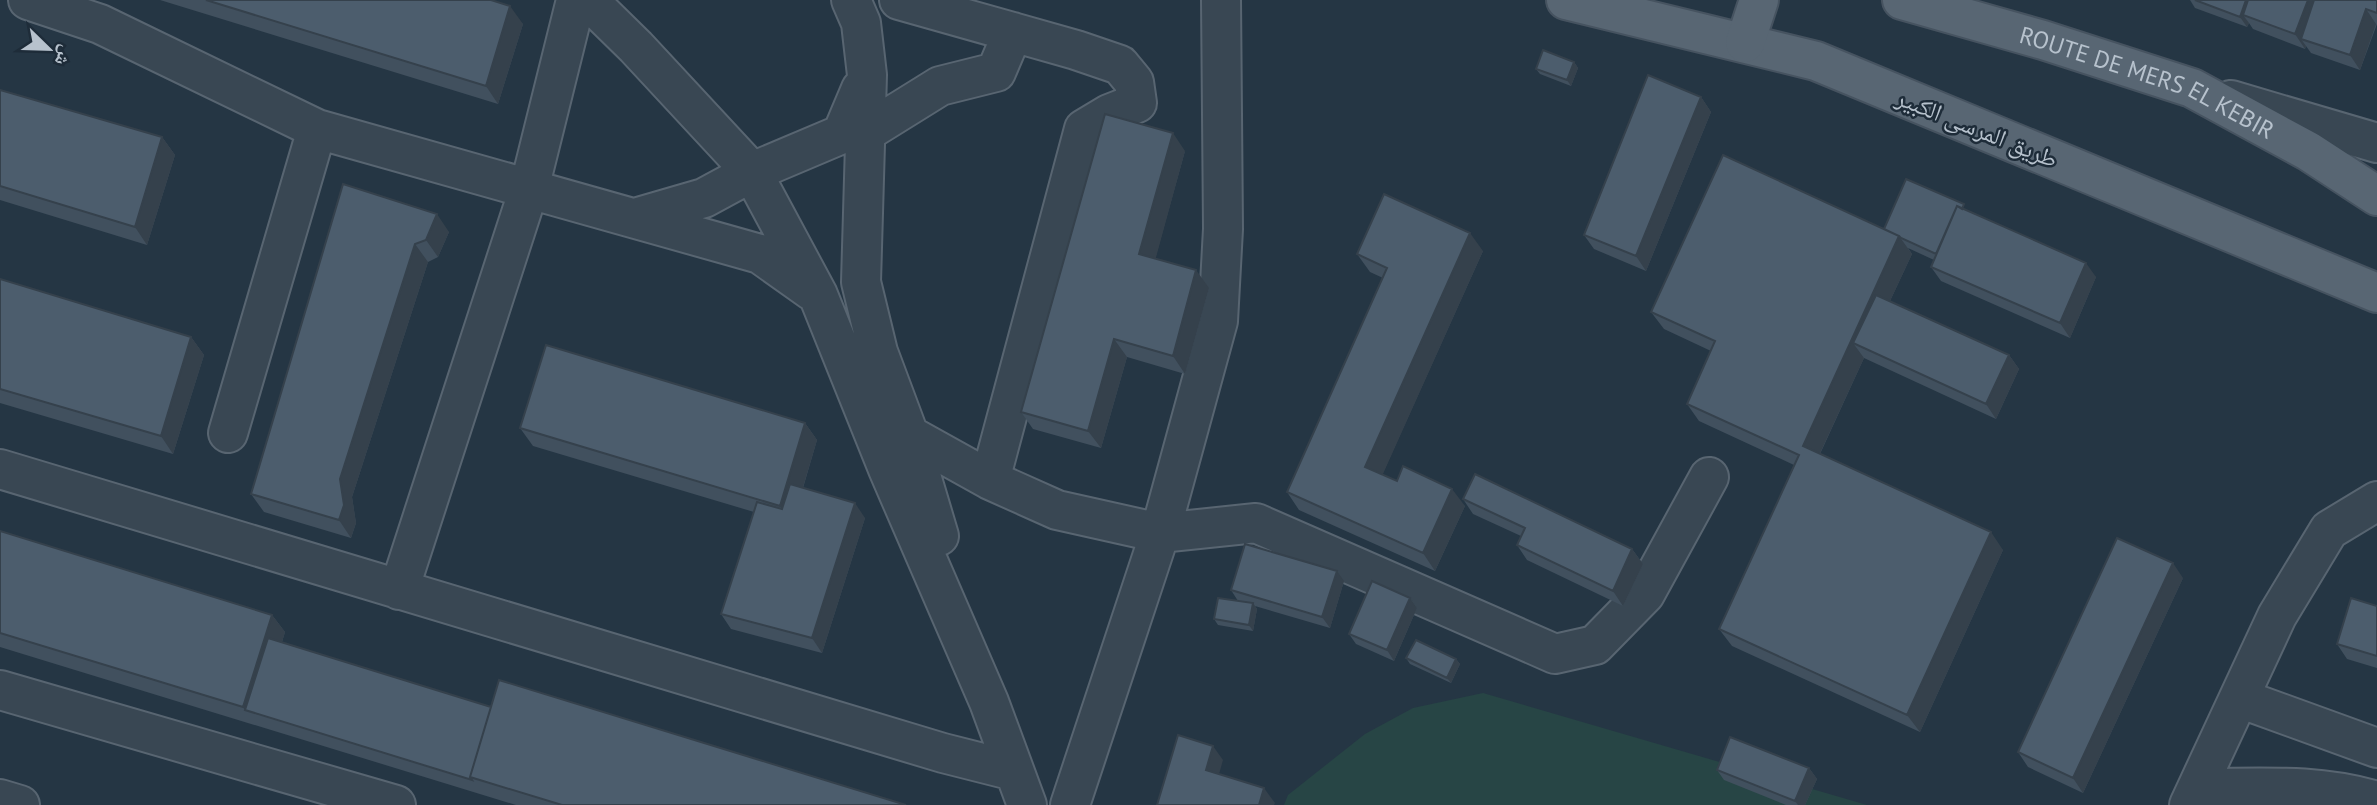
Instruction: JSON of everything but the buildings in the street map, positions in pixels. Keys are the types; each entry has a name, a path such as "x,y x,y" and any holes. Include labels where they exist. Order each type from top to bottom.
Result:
{"main road":[{"name":"طريق المرسى الكبير","path":"1566,0 1685,14 1745,43 1816,61 2377,293"},
{"path":"1745,43 1759,0"},
{"name":"ROUTE DE MERS EL KEBIR","path":"1902,0 2043,40 2192,88 2308,151 2377,196"}],"street":[{"path":"27,0 100,24 317,129 760,254 818,295"},
{"path":"399,590 529,188 576,0"},
{"path":"588,0 654,66 752,172 818,295 888,469 989,702"},
{"path":"851,0 861,23 867,75 861,282 878,352 909,435 989,702 1020,788"},
{"path":"899,0 1120,65 1134,82 1137,103 1084,128 990,480"},
{"path":"1070,805 1160,533 1218,321 1223,229 1221,0"},
{"path":"866,132 940,86 996,72 1013,32"},
{"path":"635,218 704,198 752,172 842,134 867,75"},
{"path":"2192,88 2377,143"},
{"path":"228,433 317,129"},
{"path":"909,435 990,480 1057,510 1160,533 1256,523 1555,654 1595,645 1645,594 1709,477"},
{"path":"0,469 943,753 1020,788"},
{"path":"2194,796 2277,616 2329,530 2377,501"},
{"path":"0,690 396,805"},
{"path":"2239,698 2377,748"},
{"path":"2194,796 2297,786 2346,792 2377,801"},
{"path":"0,799 20,805"}],"green space":[{"path":"1483,693 1867,805 1284,805 1288,795 1365,734 1413,708"}]}
